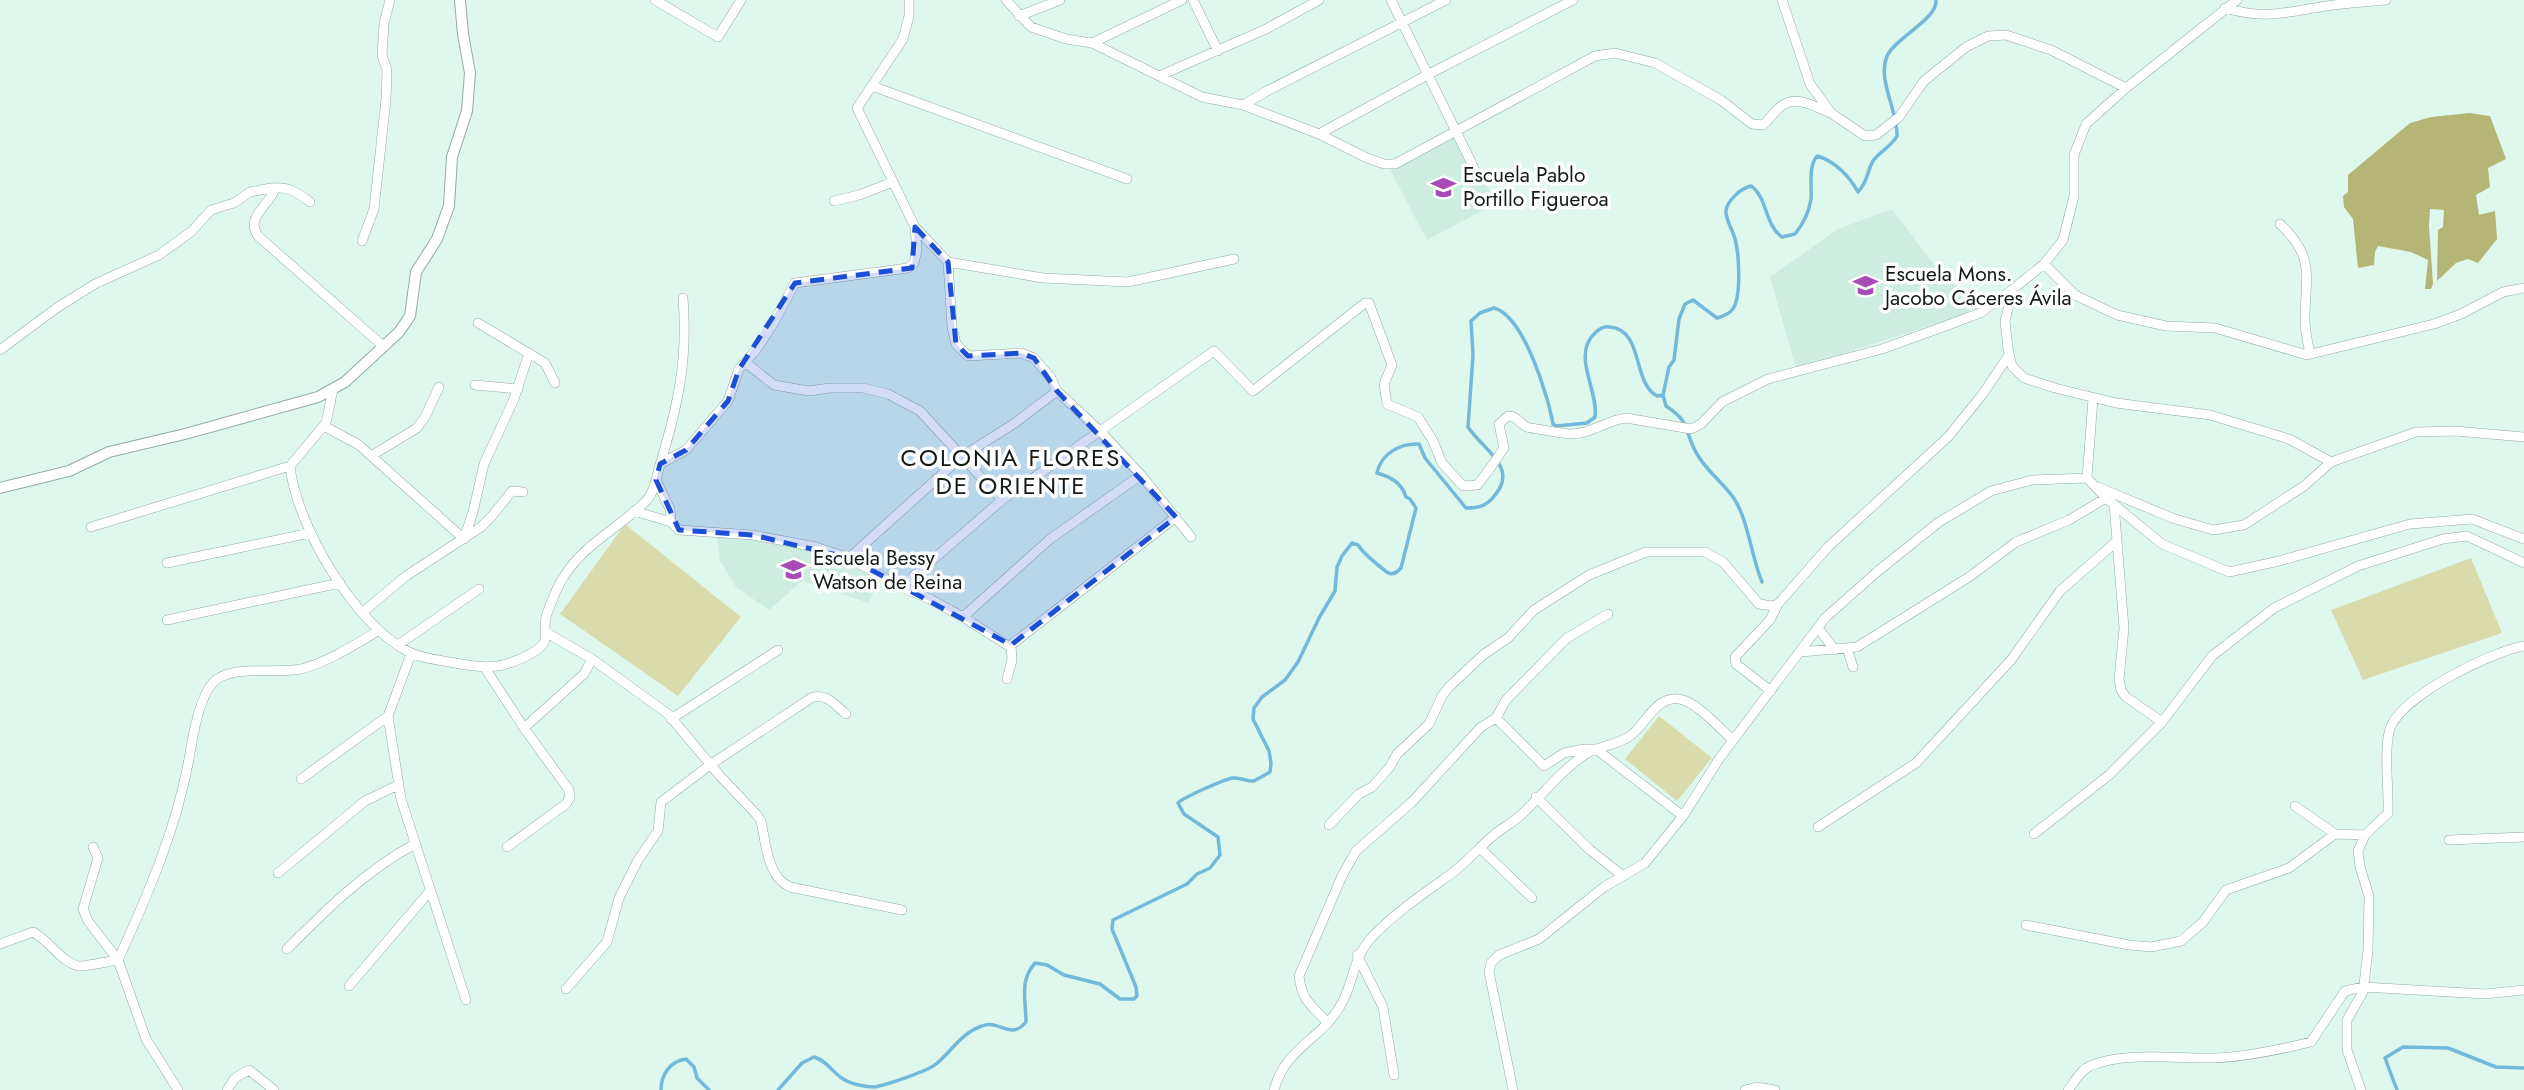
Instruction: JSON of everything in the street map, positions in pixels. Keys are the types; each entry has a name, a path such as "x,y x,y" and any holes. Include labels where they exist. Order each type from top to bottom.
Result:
{"street":[{"path":"362,241 374,209 386,99 387,70 382,55 384,23 390,0"},
{"path":"0,488 69,471 109,452 318,397 333,389 373,357 399,332 410,316 416,272 437,239 449,206 452,157 467,111 470,72 460,0"},
{"path":"655,0 718,37 741,0"},
{"path":"909,0 909,16 903,39 857,108 915,227 948,262 1043,278 1128,282 1234,259"},
{"path":"1006,0 1031,27 1066,39 1092,43 1202,97 1243,105 1319,134 1384,164 1395,164 1595,56 1615,53 1655,63 1721,100 1756,125 1763,125 1780,107 1790,100 1796,100 1831,113 1865,136 1873,136 1882,131 1899,117 1924,81 1977,40 2000,35 2018,38 2050,50 2126,88"},
{"path":"1019,16 1060,0"},
{"path":"1092,43 1182,0"},
{"path":"1193,0 1218,51"},
{"path":"1159,76 1266,29 1320,0"},
{"path":"1391,0 1476,172"},
{"path":"1243,105 1446,0"},
{"path":"1319,134 1573,0"},
{"path":"1782,0 1808,79 1831,113"},
{"path":"901,587 1002,500 1214,351 1253,391 1367,303 1370,304 1392,365 1384,384 1387,404 1418,417 1442,463 1463,486 1477,485 1491,470 1496,457 1504,448 1499,424 1508,416 1515,417 1529,428 1571,434 1588,432 1626,418 1686,429 1701,424 1722,402 1768,379 1882,349 1980,313 2044,264 2060,246 2067,230 2074,196 2074,156 2085,124 2237,0"},
{"path":"2225,8 2248,14 2274,15 2323,6 2386,0"},
{"path":"872,86 1126,179"},
{"path":"834,201 893,182"},
{"path":"0,350 58,307 95,284 159,255 191,231 212,210 234,203 250,192 283,186 310,202"},
{"path":"271,188 274,193 253,222 253,230 383,346"},
{"path":"2280,224 2295,238 2307,265 2305,325 2310,354"},
{"path":"660,464 686,450 728,401 739,369 756,351 795,283 908,268 914,263 917,251 915,227"},
{"path":"948,262 952,327 956,344 968,356 1021,353 1034,358 1051,378 1057,391 1140,475 1191,537"},
{"path":"2044,264 2075,296 2117,315 2166,326 2216,328 2310,354 2434,324 2461,314 2503,292 2524,288"},
{"path":"2012,289 2005,321 2009,355 2016,372 2024,378 2094,399 2210,415 2289,439 2331,462"},
{"path":"290,466 296,496 310,533 340,583 378,631 411,654 485,668 496,667 534,652 544,643 547,633 546,618 566,573 582,553 648,498 656,480 681,386 686,338 683,298"},
{"path":"478,323 545,363 555,383"},
{"path":"464,539 484,464 518,388 530,353"},
{"path":"1770,691 1735,661 1735,657 1770,620 1778,604 1828,547 1948,436 1975,404 2009,355"},
{"path":"744,362 774,385 809,391 863,388 888,394 920,411 1002,500"},
{"path":"475,385 518,388"},
{"path":"372,456 417,428 439,387"},
{"path":"91,527 290,466 324,426 333,389"},
{"path":"849,558 961,457 1015,423 1057,391"},
{"path":"2087,478 2094,399"},
{"path":"324,426 359,445 464,539"},
{"path":"2095,486 2172,518 2213,530 2244,525 2304,486 2331,462 2416,432 2455,430 2524,437"},
{"path":"963,617 1050,539 1140,475"},
{"path":"1513,1090 1489,972 1492,963 1499,955 1539,939 1604,887 1645,863 1683,816 1733,740 1818,628 1878,571 1939,522 1991,491 2032,480 2087,478 2162,544 2228,572 2279,561 2410,524 2472,519 2524,539"},
{"path":"656,480 670,509 671,522"},
{"path":"363,612 406,576 464,539 492,516 512,491 523,492"},
{"path":"2110,501 2117,541 2124,628 2119,679 2121,690 2162,722"},
{"path":"1800,652 1857,647 1969,577 2017,542 2110,501"},
{"path":"635,511 671,522 680,530 753,535 816,547 849,558 963,617 1007,645 1011,645 1176,517"},
{"path":"167,563 310,533"},
{"path":"2034,834 2109,775 2162,722 2212,656 2274,608 2358,566 2444,538 2467,536 2524,563"},
{"path":"1818,827 1916,763 2011,660 2060,591 2117,541"},
{"path":"1329,825 1359,794 1372,787 1397,754 1429,724 1449,687 1483,655 1508,638 1534,610 1590,575 1646,552 1705,552 1723,562 1759,604 1778,604"},
{"path":"167,620 340,583"},
{"path":"398,645 479,589"},
{"path":"1328,1023 1307,1002 1301,992 1299,976 1342,876 1356,851 1412,802 1481,727 1496,718 1506,700 1567,638 1608,614"},
{"path":"1818,628 1835,650"},
{"path":"118,960 154,874 184,788 193,737 208,687 219,678 231,674 302,668 343,651 378,631"},
{"path":"547,633 592,659 671,719 761,821 773,871 782,884 902,909"},
{"path":"1007,679 1012,660 1011,645"},
{"path":"2361,1090 2347,1050 2347,1020 2362,992 2368,951 2369,896 2358,851 2365,835 2388,813 2387,744 2391,726 2404,708 2471,665 2507,649 2524,646"},
{"path":"1847,648 1853,667"},
{"path":"671,719 778,650"},
{"path":"411,654 388,716 398,785 466,1000"},
{"path":"524,729 584,674 592,659"},
{"path":"485,668 524,729 569,790 570,797 566,804 507,847"},
{"path":"566,989 607,942 619,898 638,860 657,831 661,802 710,765 818,695 825,696 846,714"},
{"path":"1274,1090 1282,1069 1298,1048 1328,1023 1339,1008 1352,979 1357,955 1373,936 1413,899 1452,873 1520,815 1580,758 1595,749 1630,736 1651,711 1678,698 1694,705 1733,740"},
{"path":"301,779 388,716"},
{"path":"1496,718 1545,766 1564,753 1595,749 1683,816"},
{"path":"278,873 365,801 398,785"},
{"path":"1536,797 1590,850 1623,876"},
{"path":"2295,806 2335,834 2365,835"},
{"path":"2026,925 2129,945 2151,947 2181,941 2203,922 2226,890 2289,868 2335,834"},
{"path":"2449,840 2524,837"},
{"path":"287,949 329,907 388,858 415,844"},
{"path":"93,848 98,858 83,909 88,921 118,960 146,1039 178,1090"},
{"path":"1480,848 1532,898"},
{"path":"349,986 430,891"},
{"path":"0,944 33,932 43,937 64,958 80,966 118,960"},
{"path":"1357,955 1383,1007 1394,1075"},
{"path":"2068,1090 2087,1067 2101,1063 2177,1056 2215,1058 2311,1042 2345,991 2363,987 2486,994 2524,990"},
{"path":"227,1090 235,1078 249,1070 274,1090"},
{"path":"1745,1090 1757,1087 1775,1090"}],"highlighted area":[{"path":"915,227 948,262 956,344 968,356 1021,353 1034,358 1057,391 1176,517 1011,645 849,558 753,535 679,530 656,480 660,464 686,450 728,401 739,369 795,283 912,268"}],"shaded area":[{"name":"Escuela Pablo Portillo Figueroa","path":"1458,134 1496,203 1427,240 1390,170"},
{"name":"Escuela Mons. Jacobo Cáceres Ávila","path":"1892,209 1942,275 1969,296 1969,313 1796,369 1770,277 1838,229"},
{"name":"Escuela Bessy Watson de Reina","path":"717,536 770,541 829,554 878,578 869,603 802,581 769,610 736,587 720,561"}],"green space":[{"path":"2470,113 2490,116 2506,159 2488,168 2490,187 2476,195 2479,215 2495,211 2497,239 2478,263 2468,259 2456,263 2437,281 2438,230 2443,227 2444,210 2430,209 2431,289 2425,289 2428,260 2411,252 2378,246 2374,265 2358,268 2353,219 2344,207 2343,196 2348,192 2348,175 2410,123 2431,117"},
{"path":"625,524 741,617 678,696 560,614"},
{"path":"2471,558 2502,633 2363,680 2331,610"},
{"path":"1659,716 1712,758 1677,801 1625,759"}],"waterway":[{"path":"778,1090 802,1063 814,1057 850,1083 875,1087 932,1067 962,1038 982,1026 994,1025 1015,1030 1026,1022 1025,984 1035,963 1047,965 1064,975 1100,984 1120,999 1134,999 1137,996 1136,987 1112,929 1113,920 1187,884 1197,874 1210,868 1220,855 1218,837 1184,814 1178,803 1229,779 1254,781 1270,772 1269,751 1253,719 1254,708 1262,697 1285,680 1298,662 1335,591 1337,567 1352,543 1358,545 1367,556 1389,573 1401,568 1416,508 1399,484 1377,473 1383,460 1399,447 1419,444 1425,458 1466,508 1486,504 1501,485 1501,467 1468,427 1473,355 1471,321 1480,313 1494,308 1505,314 1515,326 1533,358 1553,424 1556,426 1587,423 1595,417 1585,352 1588,342 1604,327 1621,330 1628,337 1649,389 1657,396 1663,395 1669,367 1674,360 1679,319 1685,304 1693,300 1717,318 1729,313 1735,304 1739,276 1738,255 1726,213 1731,200 1751,186 1760,197 1776,232 1782,237 1795,234 1807,214 1811,199 1811,171 1817,156 1841,170 1858,192 1873,161 1897,136 1884,75 1887,56 1924,21 1935,7 1936,0"},
{"path":"1663,395 1666,406 1684,422 1701,460 1735,500 1744,519 1762,582"},
{"path":"2397,1090 2385,1058 2403,1047 2448,1048 2496,1067 2524,1068"},
{"path":"661,1090 668,1070 675,1063 686,1059 694,1067 697,1078 709,1090"}],"place":[{"name":"Escuela Pablo Portillo Figueroa","path":"1443,187"},
{"name":"Escuela Mons. Jacobo Cáceres Ávila","path":"1865,286"},
{"name":"Escuela Bessy Watson de Reina","path":"793,570"}],"district":[{"name":"COLONIA FLORES DE ORIENTE","path":"1011,471"}]}
